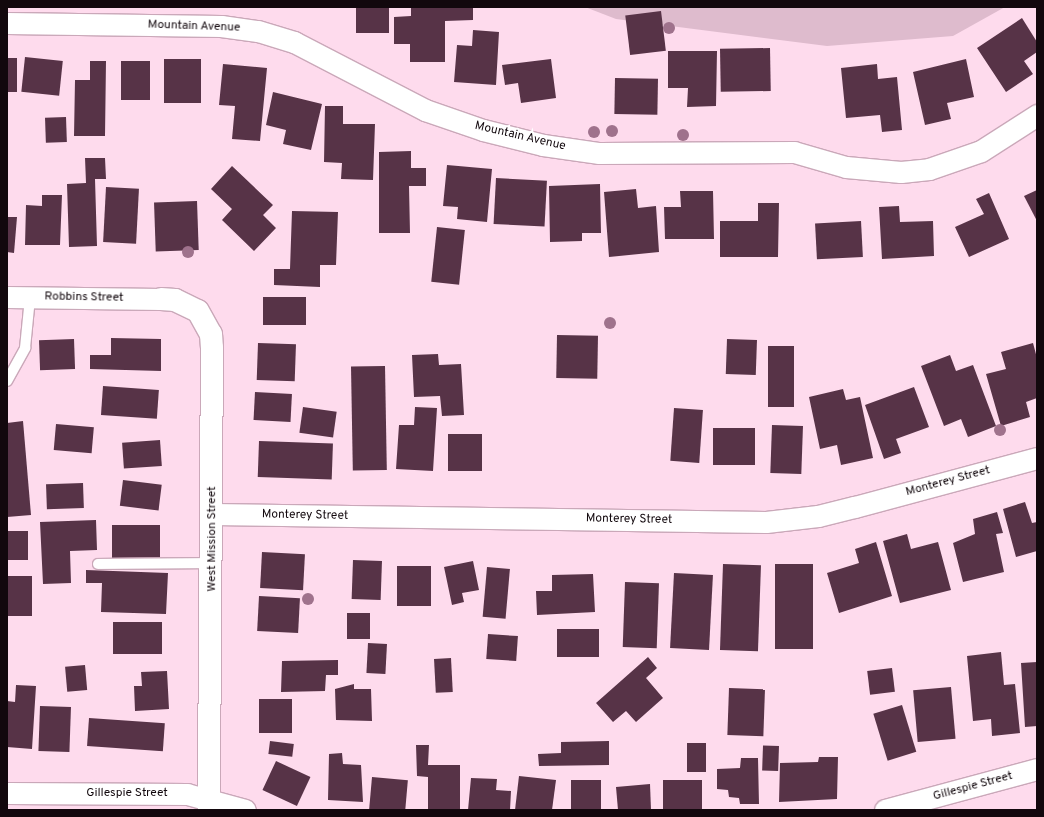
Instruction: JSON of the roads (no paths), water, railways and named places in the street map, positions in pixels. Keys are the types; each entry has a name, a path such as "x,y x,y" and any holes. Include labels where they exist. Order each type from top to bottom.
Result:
{"street":[{"name":"Mountain Avenue","path":"7,23 221,26 258,31 294,42 378,88 461,123 543,145 599,153 794,152 846,167 901,172 929,169 981,151 1037,115"},
{"name":"Robbins Street","path":"7,297 161,299"},
{"name":"West Mission Street","path":"161,299 175,300 198,311 211,334 213,562 210,804"},
{"name":"Monterey Street","path":"213,514 766,522 818,516 856,508 1037,458"},
{"name":"Gillespie Street","path":"885,810 1037,769"},
{"name":"Gillespie Street","path":"7,793 187,794 210,804 245,810"}],"lane":[{"path":"7,381 25,348 30,298"},
{"path":"98,564 213,562"}]}
